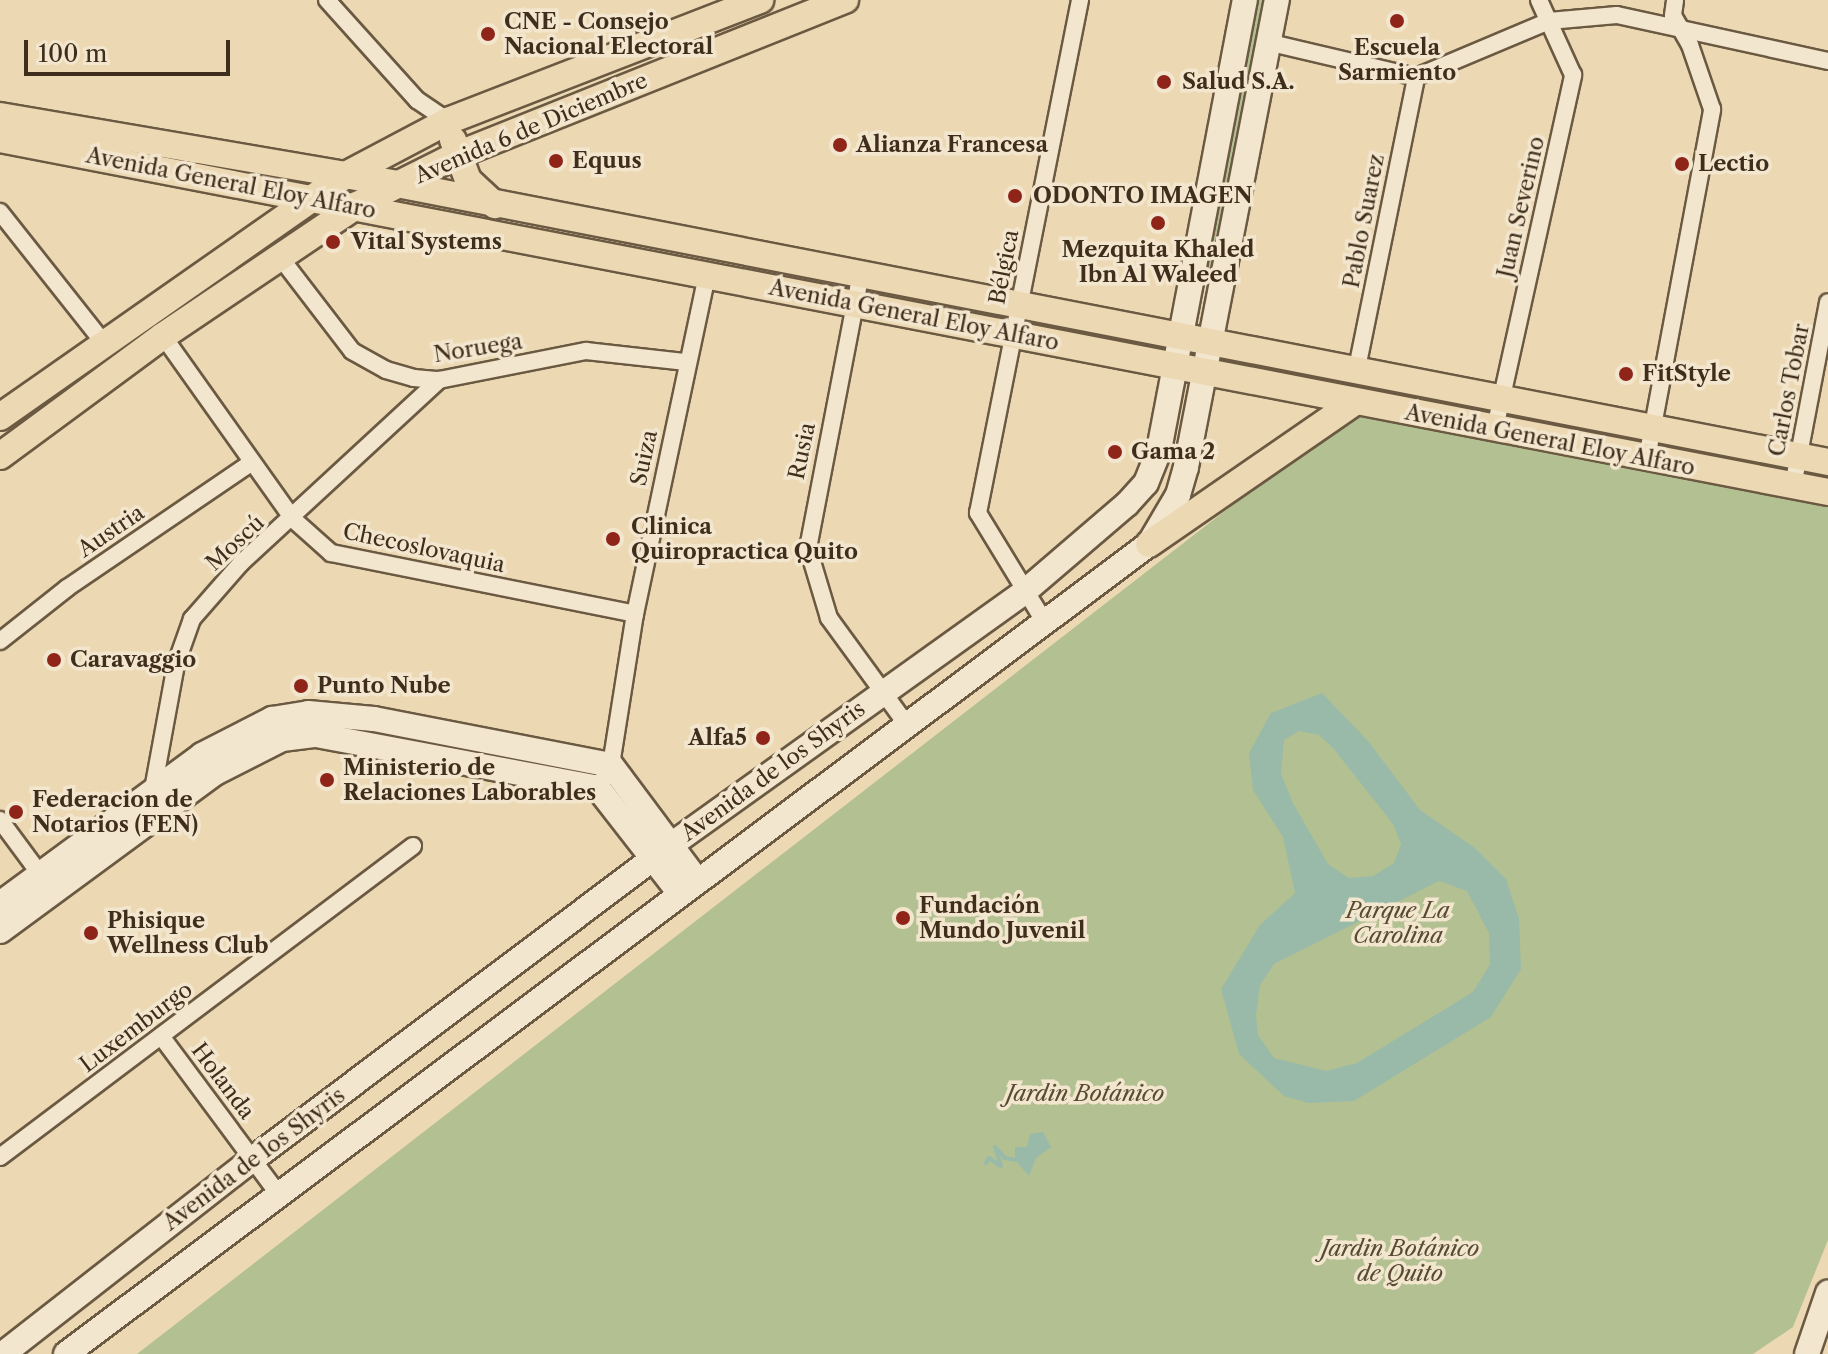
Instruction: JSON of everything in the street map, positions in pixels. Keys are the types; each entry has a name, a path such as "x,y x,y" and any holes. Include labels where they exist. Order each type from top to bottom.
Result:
{"main road":[{"name":"Avenida 6 de Diciembre","path":"0,417 247,240 344,176 448,121 760,0"},
{"name":"Avenida 6 de Diciembre","path":"0,456 163,336 357,205 457,155 845,0"},
{"name":"Avenida de los Shyris","path":"3,1354 253,1159 662,852 880,692 1023,593 1146,483 1165,423 1172,365 1245,0"},
{"name":"Avenida de los Shyris","path":"66,1354 277,1192 1149,544 1178,495 1277,0"},
{"name":"Avenida General Eloy Alfaro","path":"0,116 397,184 861,273 1172,365 1206,357 1356,373 1828,462"},
{"path":"448,121 468,180 495,205"},
{"name":"Avenida General Eloy Alfaro","path":"0,139 357,205 854,303 1177,339 1206,357 1355,402 1828,492"},
{"path":"468,180 490,142"},
{"path":"247,186 256,206 247,240"},
{"path":"1149,544 1355,402"},
{"path":"0,931 154,804 202,755 272,719 308,713 374,719 611,765 662,852 688,886"},
{"path":"0,904 40,874 154,804 282,739 316,735 598,788 662,852"},
{"path":"1790,1354 1815,1341 1828,1293"}],"street":[{"path":"327,0 417,100 448,121"},
{"name":"Bélgica","path":"1044,621 1023,593 978,513 1080,0"},
{"name":"Juan Severino","path":"1495,428 1573,75 1539,0"},
{"path":"1647,458 1712,109 1673,15 1675,0"},
{"path":"1267,42 1416,77 1549,21 1617,15 1828,61"},
{"name":"Pablo Suarez","path":"1356,373 1416,77"},
{"path":"416,138 417,100"},
{"path":"0,212 103,342"},
{"name":"Noruega","path":"280,257 352,351 386,370 439,380 586,351 686,362"},
{"name":"Rusia","path":"861,273 808,548 829,618 907,725"},
{"name":"Suiza","path":"598,788 611,765 635,614 686,362 707,276"},
{"name":"Carlos Tobar","path":"1793,486 1828,302"},
{"name":"Checoslovaquia","path":"163,336 293,519 331,553 635,614"},
{"name":"Moscú","path":"154,804 176,664 192,619 241,563 293,519 307,499 439,380"},
{"name":"Austria","path":"0,641 67,588 251,463"},
{"path":"0,820 40,874"},
{"name":"Luxemburgo","path":"0,1157 413,846"},
{"name":"Holanda","path":"161,1036 277,1192"}],"green space":[{"path":"1253,0 1264,0 1211,274 1206,273"},
{"name":"Parque La Carolina","path":"1350,414 1828,504 1828,1240 1793,1327 1753,1354 137,1354"}],"shaded area":[{"path":"1322,693 1368,741 1420,810 1475,848 1506,879 1519,919 1521,969 1491,1017 1354,1101 1308,1103 1284,1096 1239,1054 1221,989 1260,925 1295,893 1283,837 1253,790 1249,753 1271,713","holes":["1299,731 1319,735 1333,748 1393,824 1401,844 1394,863 1373,876 1349,878 1328,864 1293,803 1281,774 1284,740","1439,881 1467,891 1489,933 1490,964 1473,992 1357,1063 1326,1071 1274,1058 1258,1035 1256,1015 1260,985 1274,964"]},
{"path":"1043,1132 1051,1147 1036,1158 1029,1176 1015,1160 1015,1147 1027,1147 1030,1134"}],"waterway":[{"path":"986,1163 989,1158 1001,1166 995,1147 1005,1158 1015,1160"}],"place":[{"name":"Escuela Sarmiento","path":"1397,21"},
{"name":"CNE - Consejo Nacional Electoral","path":"488,34"},
{"name":"Salud S.A.","path":"1164,82"},
{"name":"Alianza Francesa","path":"840,145"},
{"name":"Equus","path":"556,161"},
{"name":"Lectio","path":"1682,164"},
{"name":"ODONTO IMAGEN","path":"1015,196"},
{"name":"Mezquita Khaled Ibn Al Waleed","path":"1158,223"},
{"name":"Vital Systems","path":"333,242"},
{"name":"FitStyle","path":"1626,374"},
{"name":"Gama 2","path":"1115,452"},
{"name":"Clinica Quiropractica Quito","path":"613,539"},
{"name":"Caravaggio","path":"54,660"},
{"name":"Punto Nube","path":"301,686"},
{"name":"Alfa5","path":"763,738"},
{"name":"Ministerio de Relaciones Laborables","path":"327,780"},
{"name":"Federacion de Notarios (FEN)","path":"16,812"},
{"name":"Fundación Mundo Juvenil","path":"903,918"},
{"name":"Phisique Wellness Club","path":"91,933"}],"park label":[{"name":"Jardin Botánico","path":"1085,1094"},
{"name":"Jardin Botánico de Quito","path":"1400,1260"}]}
